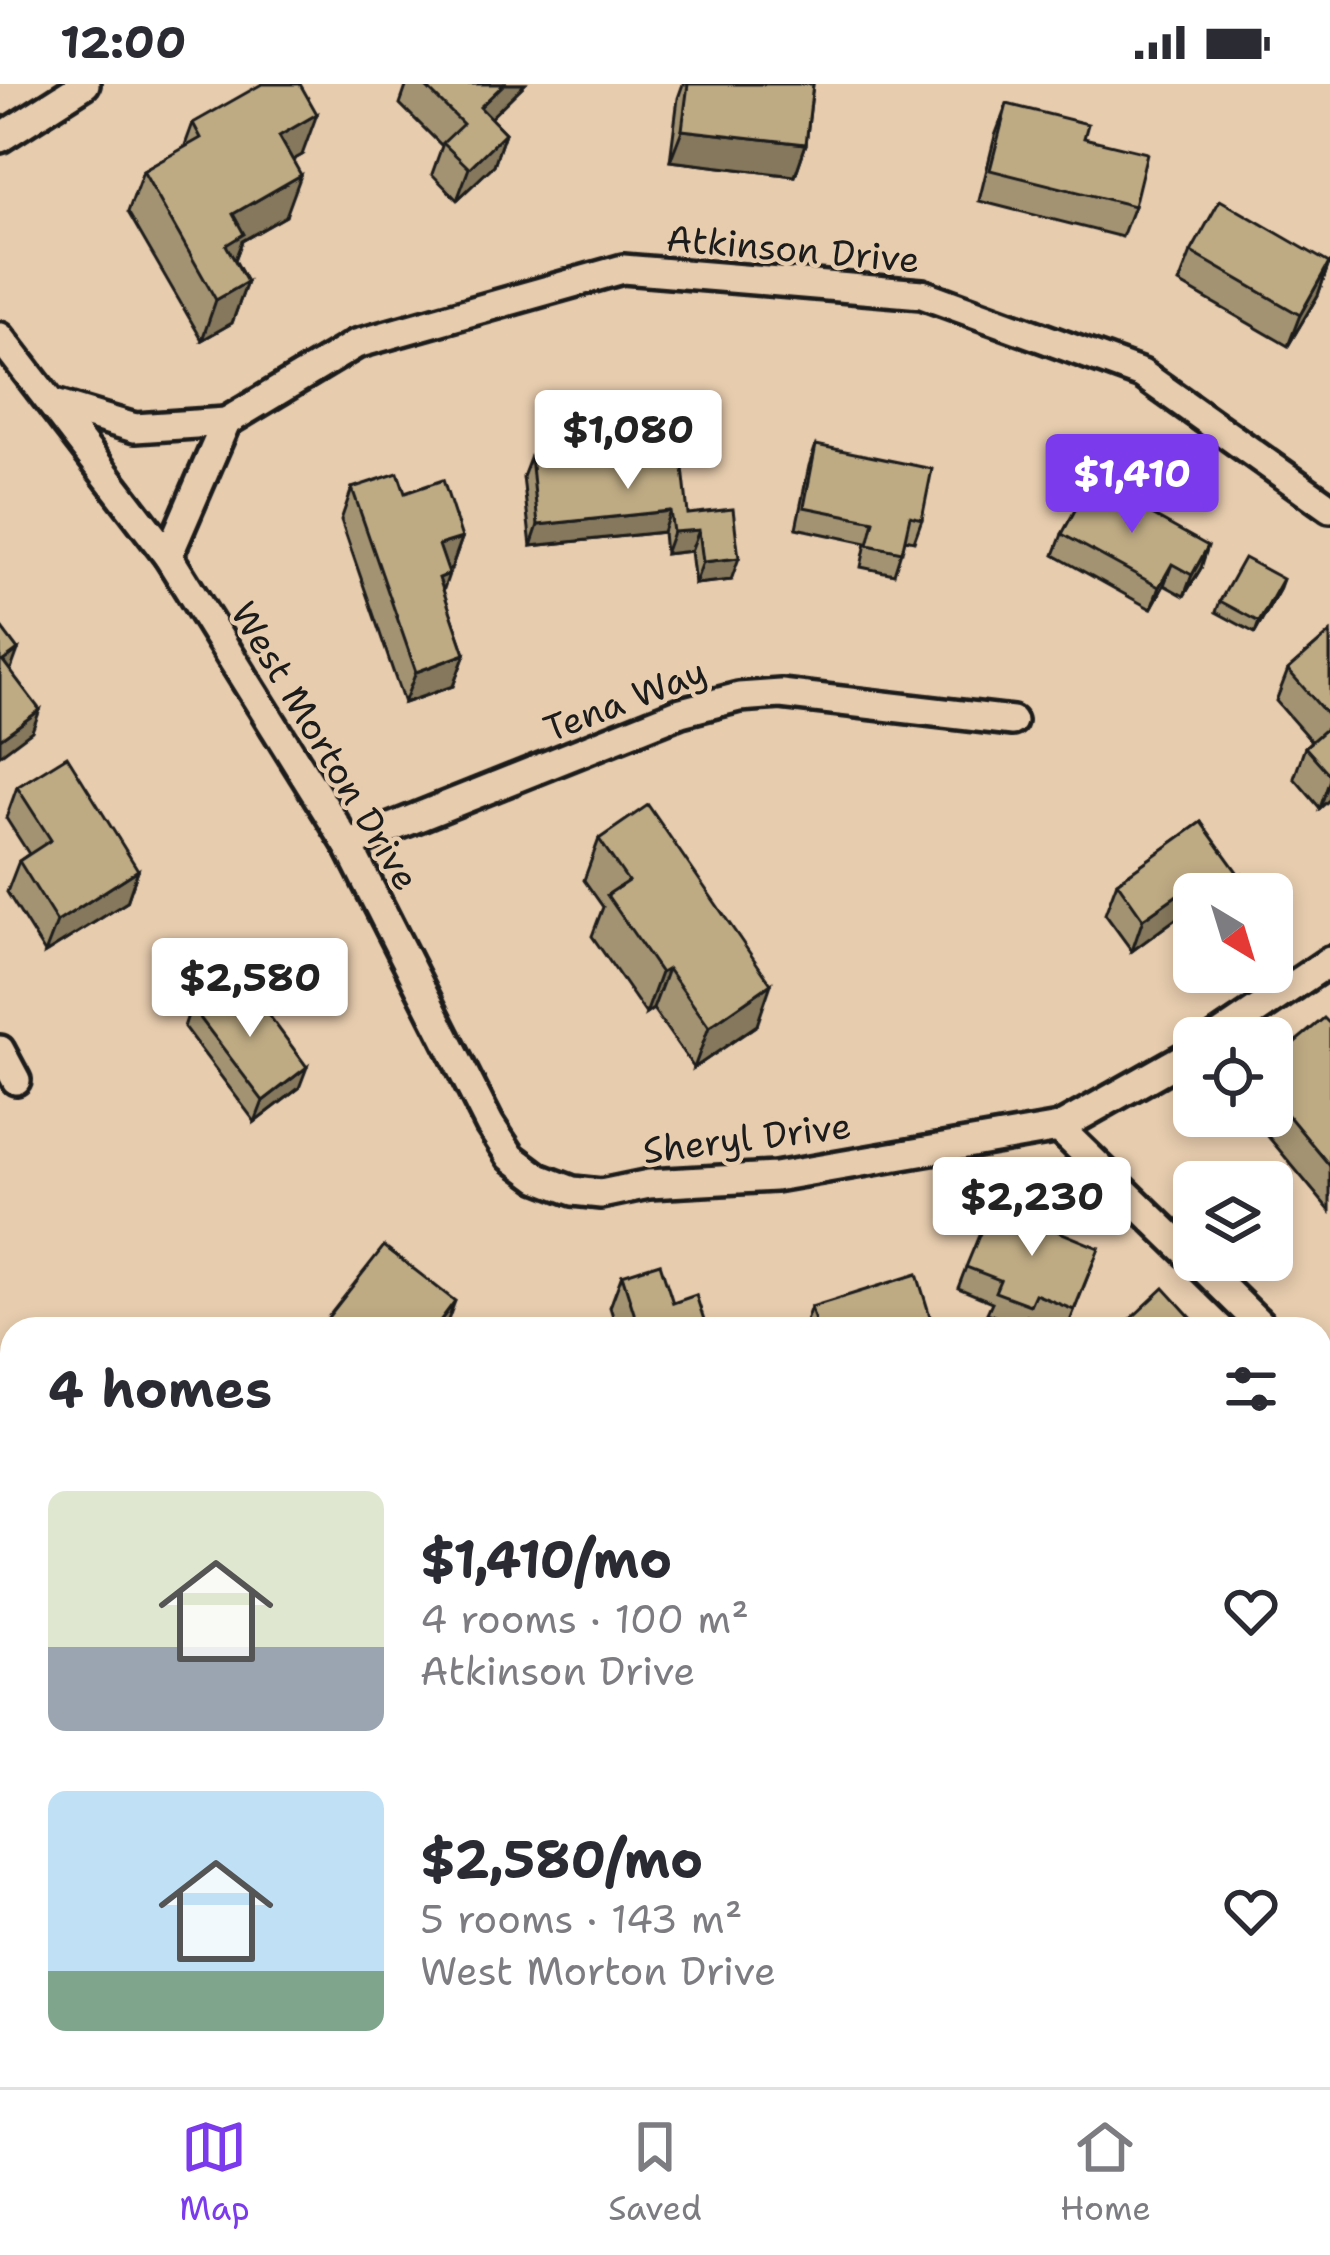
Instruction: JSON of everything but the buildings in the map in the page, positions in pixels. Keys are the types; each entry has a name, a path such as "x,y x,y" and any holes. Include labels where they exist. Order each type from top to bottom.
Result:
{"street":[{"path":"0,138 86,84"},
{"name":"Atkinson Drive","path":"51,403 135,428 226,422 356,344 622,269 922,294 1142,374 1330,508"},
{"name":"West Morton Drive","path":"0,337 168,556 348,845 490,1125 512,1156 539,1178 573,1191"},
{"path":"168,556 226,422"},
{"name":"Tena Way","path":"348,845 681,712 739,697 782,694 1012,721"},
{"path":"1247,1017 1330,961"},
{"path":"0,1050 16,1080"},
{"name":"Sheryl Drive","path":"573,1191 601,1194 649,1184 775,1177 1060,1128 1173,1064"},
{"path":"1060,1128 1173,1238"},
{"path":"1217,1281 1253,1317"}]}
